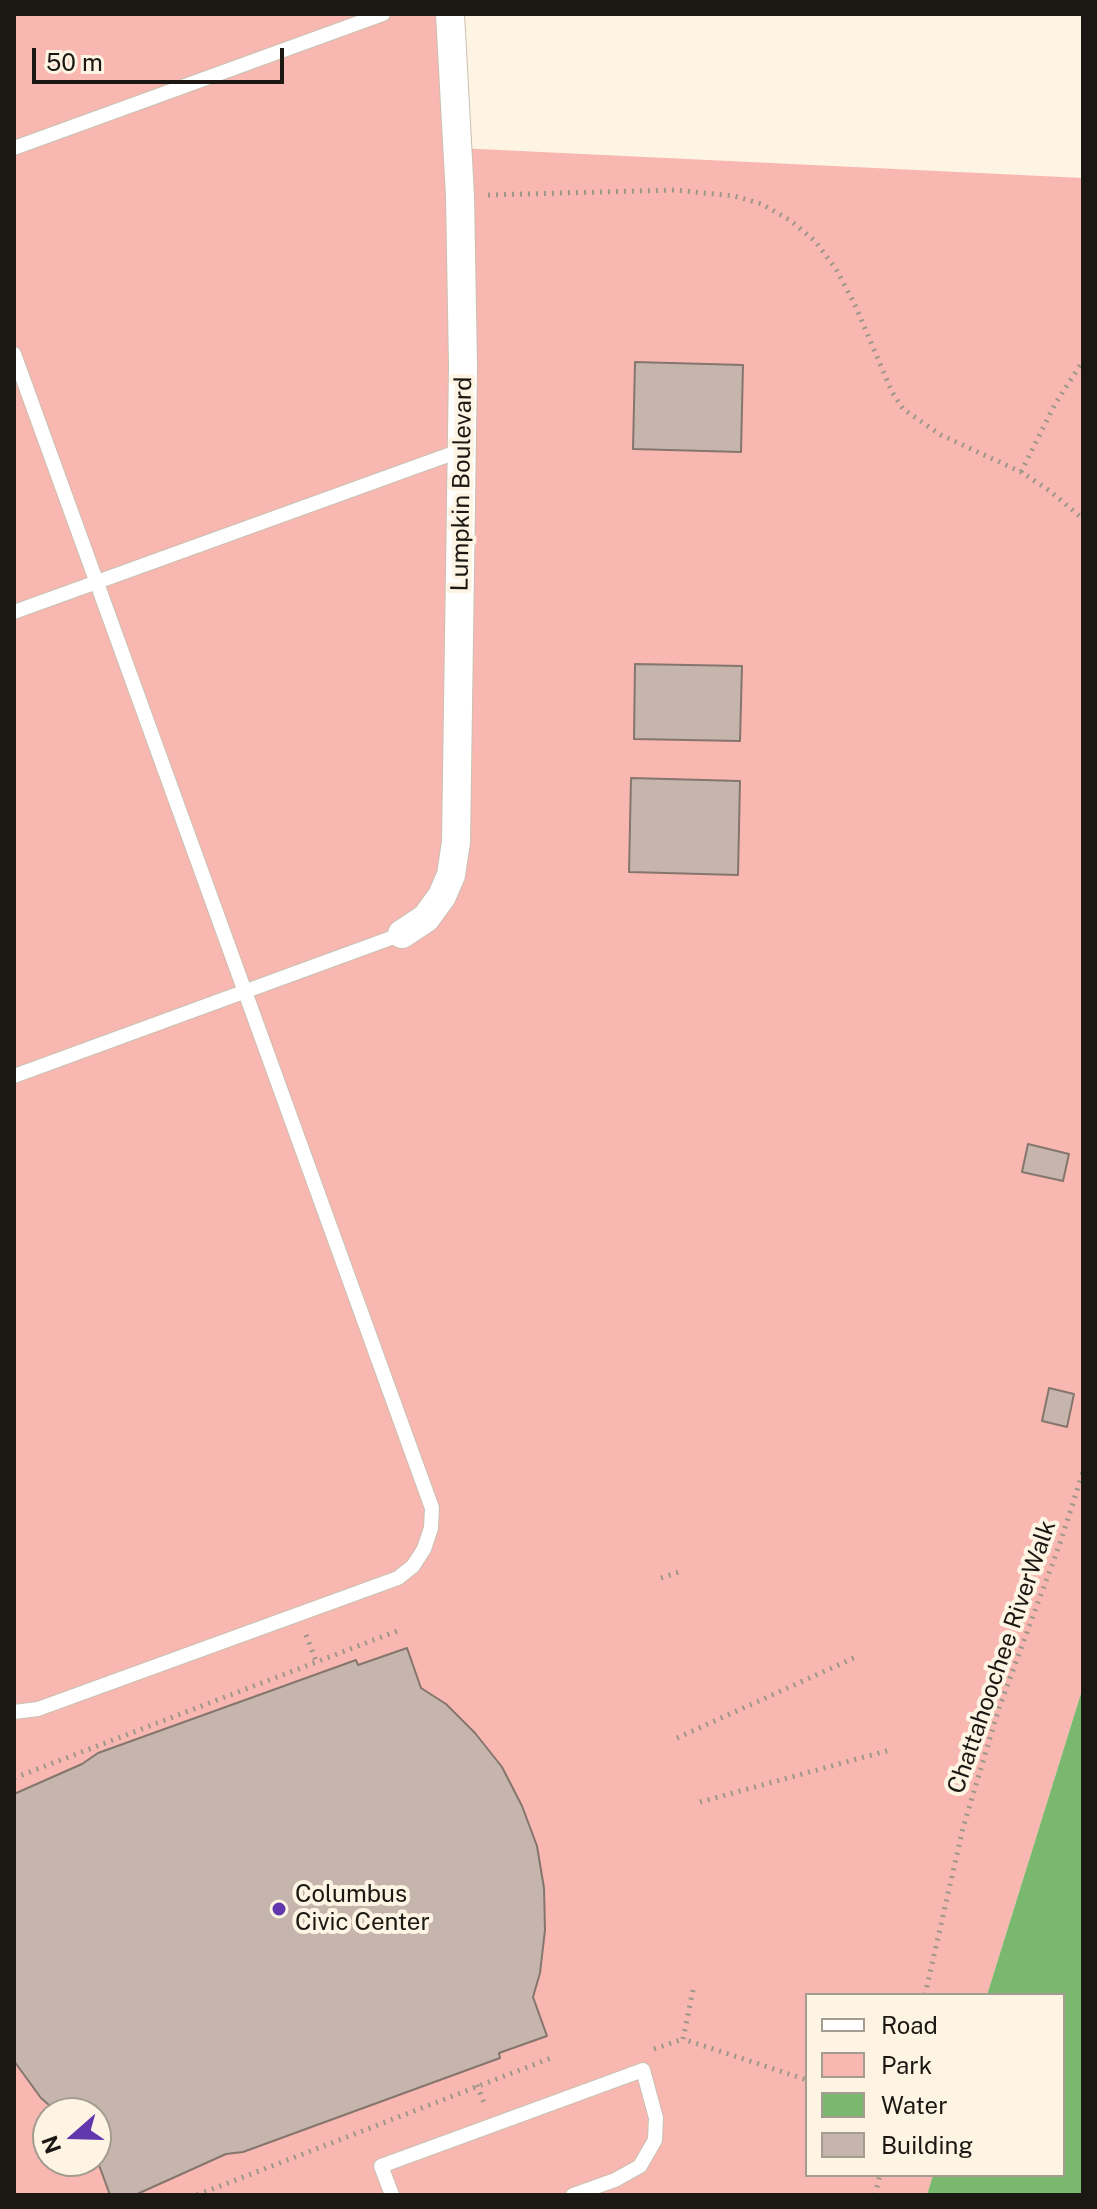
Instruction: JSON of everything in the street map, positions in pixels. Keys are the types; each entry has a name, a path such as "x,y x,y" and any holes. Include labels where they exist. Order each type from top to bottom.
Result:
{"street":[{"name":"Lumpkin Boulevard","path":"402,934 426,918 447,888 457,827 463,366 460,196 450,14"}],"lane":[{"path":"14,148 383,14"},
{"path":"14,354 432,1508 431,1528 424,1549 413,1566 398,1578 38,1709 14,1712"},
{"path":"14,612 462,450"},
{"path":"14,1076 402,934"},
{"path":"392,2195 381,2166 643,2070 656,2118 655,2140 640,2166 615,2180 573,2195"}],"path":[{"path":"460,196 674,190 734,196 762,204 791,221 815,241 836,269 892,392 903,409 941,435 1021,472 1083,519"},
{"path":"1021,472 1055,404 1083,361"},
{"name":"Chattahoochee RiverWalk","path":"925,1993 963,1828 999,1708 1083,1472"},
{"path":"661,1578 682,1571"},
{"path":"14,1778 397,1631"},
{"path":"677,1738 856,1657"},
{"path":"700,1802 890,1750"},
{"path":"693,1990 683,2039 805,2079"},
{"path":"197,2195 551,2058"}],"green space":[{"path":"14,14 450,14 458,148 1083,178 1083,1687 988,1993 805,1993 805,2177 932,2177 927,2195 14,2195"}],"water":[{"path":"1083,1687 1083,2195 927,2195 932,2177 1065,2177 1065,1993 988,1993"}],"building":[{"path":"635,362 743,365 741,452 633,449"},
{"path":"635,664 742,666 740,741 634,739"},
{"path":"631,778 740,781 738,875 629,872"},
{"path":"1028,1144 1069,1154 1063,1181 1022,1172"},
{"path":"1049,1388 1074,1394 1067,1427 1042,1421"},
{"name":"Columbus Civic Center","path":"407,1648 421,1688 446,1704 475,1733 502,1767 522,1806 537,1846 544,1888 545,1930 540,1973 533,1997 547,2036 499,2053 500,2058 243,2152 226,2154 135,2195 110,2195 103,2177 112,2177 112,2097 40,2097 14,2061 14,1794 82,1764 98,1753 356,1660 358,1665"}],"place":[{"name":"Columbus Civic Center","path":"279,1909"}]}
